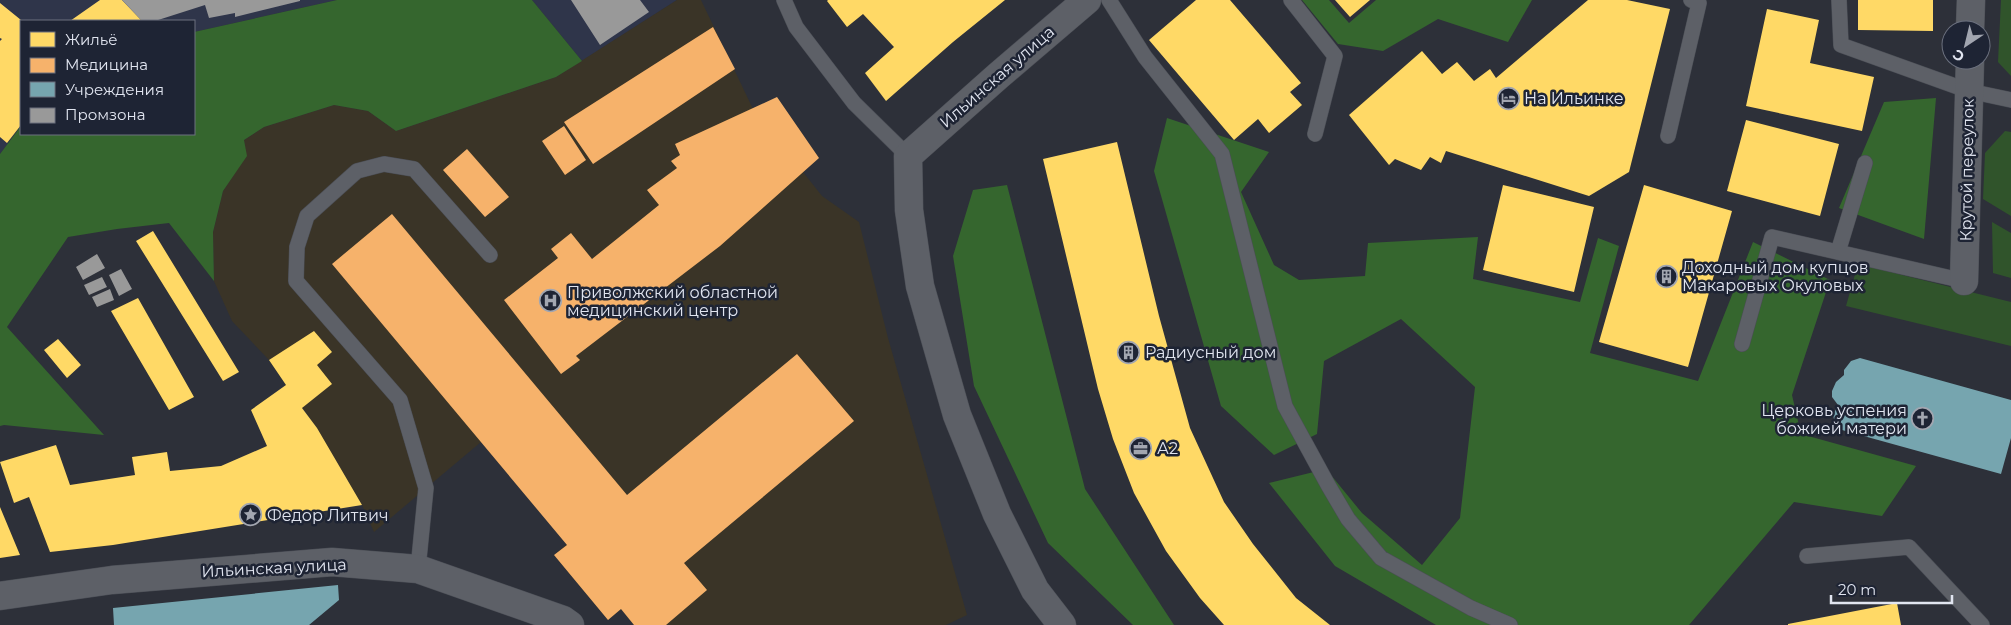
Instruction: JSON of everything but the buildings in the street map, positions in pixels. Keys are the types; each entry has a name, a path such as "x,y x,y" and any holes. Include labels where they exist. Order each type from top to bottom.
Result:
{"street":[{"name":"Ильинская улица","path":"908,156 1087,0"},
{"path":"1970,20 1971,0"},
{"name":"Крутой переулок","path":"1964,281 1970,70"},
{"path":"908,156 909,210 920,286 957,415 997,514 1035,590 1062,625"},
{"name":"Ильинская улица","path":"0,596 112,580 332,562 418,569 563,620 570,625"}],"lane":[{"path":"784,0 796,26 854,102 908,156"},
{"path":"1109,0 1145,57 1222,154 1285,406 1348,519 1381,558 1471,608 1510,625"},
{"path":"1291,0 1334,56 1314,134"},
{"path":"1668,136 1699,3 1691,0"},
{"path":"1839,0 1841,45 1969,91 2011,100"},
{"path":"1838,252 1865,163"},
{"path":"418,569 426,488 400,400 296,281 297,247 307,216 357,171 384,164 414,169 490,255"},
{"path":"1742,344 1772,237 1964,281"},
{"path":"1807,556 1909,547 1982,625"}],"shaded area":[{"path":"0,0 337,0 195,32 195,20 20,20 20,127 0,154"},
{"path":"532,0 677,0 582,61"},
{"name":"Приволжский областной медицинский центр","path":"677,0 701,0 753,109 822,196 859,222 888,338 967,615 946,625 634,625 621,609 608,620 554,555 567,544 481,442 374,532 362,505 317,428 269,360 232,321 214,281 213,232 223,191 246,156 244,140 264,127 334,105 368,111 396,131 556,77"}],"green space":[{"path":"337,0 532,0 582,61 556,77 396,131 368,111 334,105 264,127 244,140 247,156 223,191 213,232 214,281 169,223 68,237 7,327 104,435 0,426 0,154 20,127 20,135 195,135 195,32"},
{"path":"1302,0 1329,0 1349,23 1376,0 1532,0 1508,42 1438,19 1383,51 1338,44"},
{"path":"2001,0 2011,0 2011,76 1998,62"},
{"path":"1936,98 1924,239 1839,208 1884,102"},
{"path":"1167,118 1269,152 1241,192 1274,265 1299,280 1365,276 1368,243 1478,237 1473,279 1580,302 1598,238 1619,246 1590,353 1698,381 1753,242 1830,280 1792,395 1801,434 1916,466 1882,516 1794,502 1689,625 1436,625 1335,566 1269,483 1326,469 1362,513 1422,565 1460,518 1475,387 1401,319 1324,361 1317,434 1274,455 1221,406 1154,171"},
{"path":"2005,131 2011,132 2011,216 1983,199 1985,153"},
{"path":"1007,185 1085,489 1174,625 1133,625 1048,543 974,386 953,256 973,190"},
{"path":"1992,222 2011,233 2011,278 1993,273"},
{"path":"1858,264 2011,302 2011,346 1846,306"}],"place":[{"name":"На Ильинке","path":"1508,98"},
{"name":"Доходный дом купцов Макаровых Окуловых","path":"1666,276"},
{"name":"Приволжский областной медицинский центр","path":"551,301"},
{"name":"Радиусный дом","path":"1129,352"},
{"name":"Церковь успения божией матери","path":"1923,419"},
{"name":"А2","path":"1141,448"},
{"name":"Федор Литвич","path":"251,515"}]}
